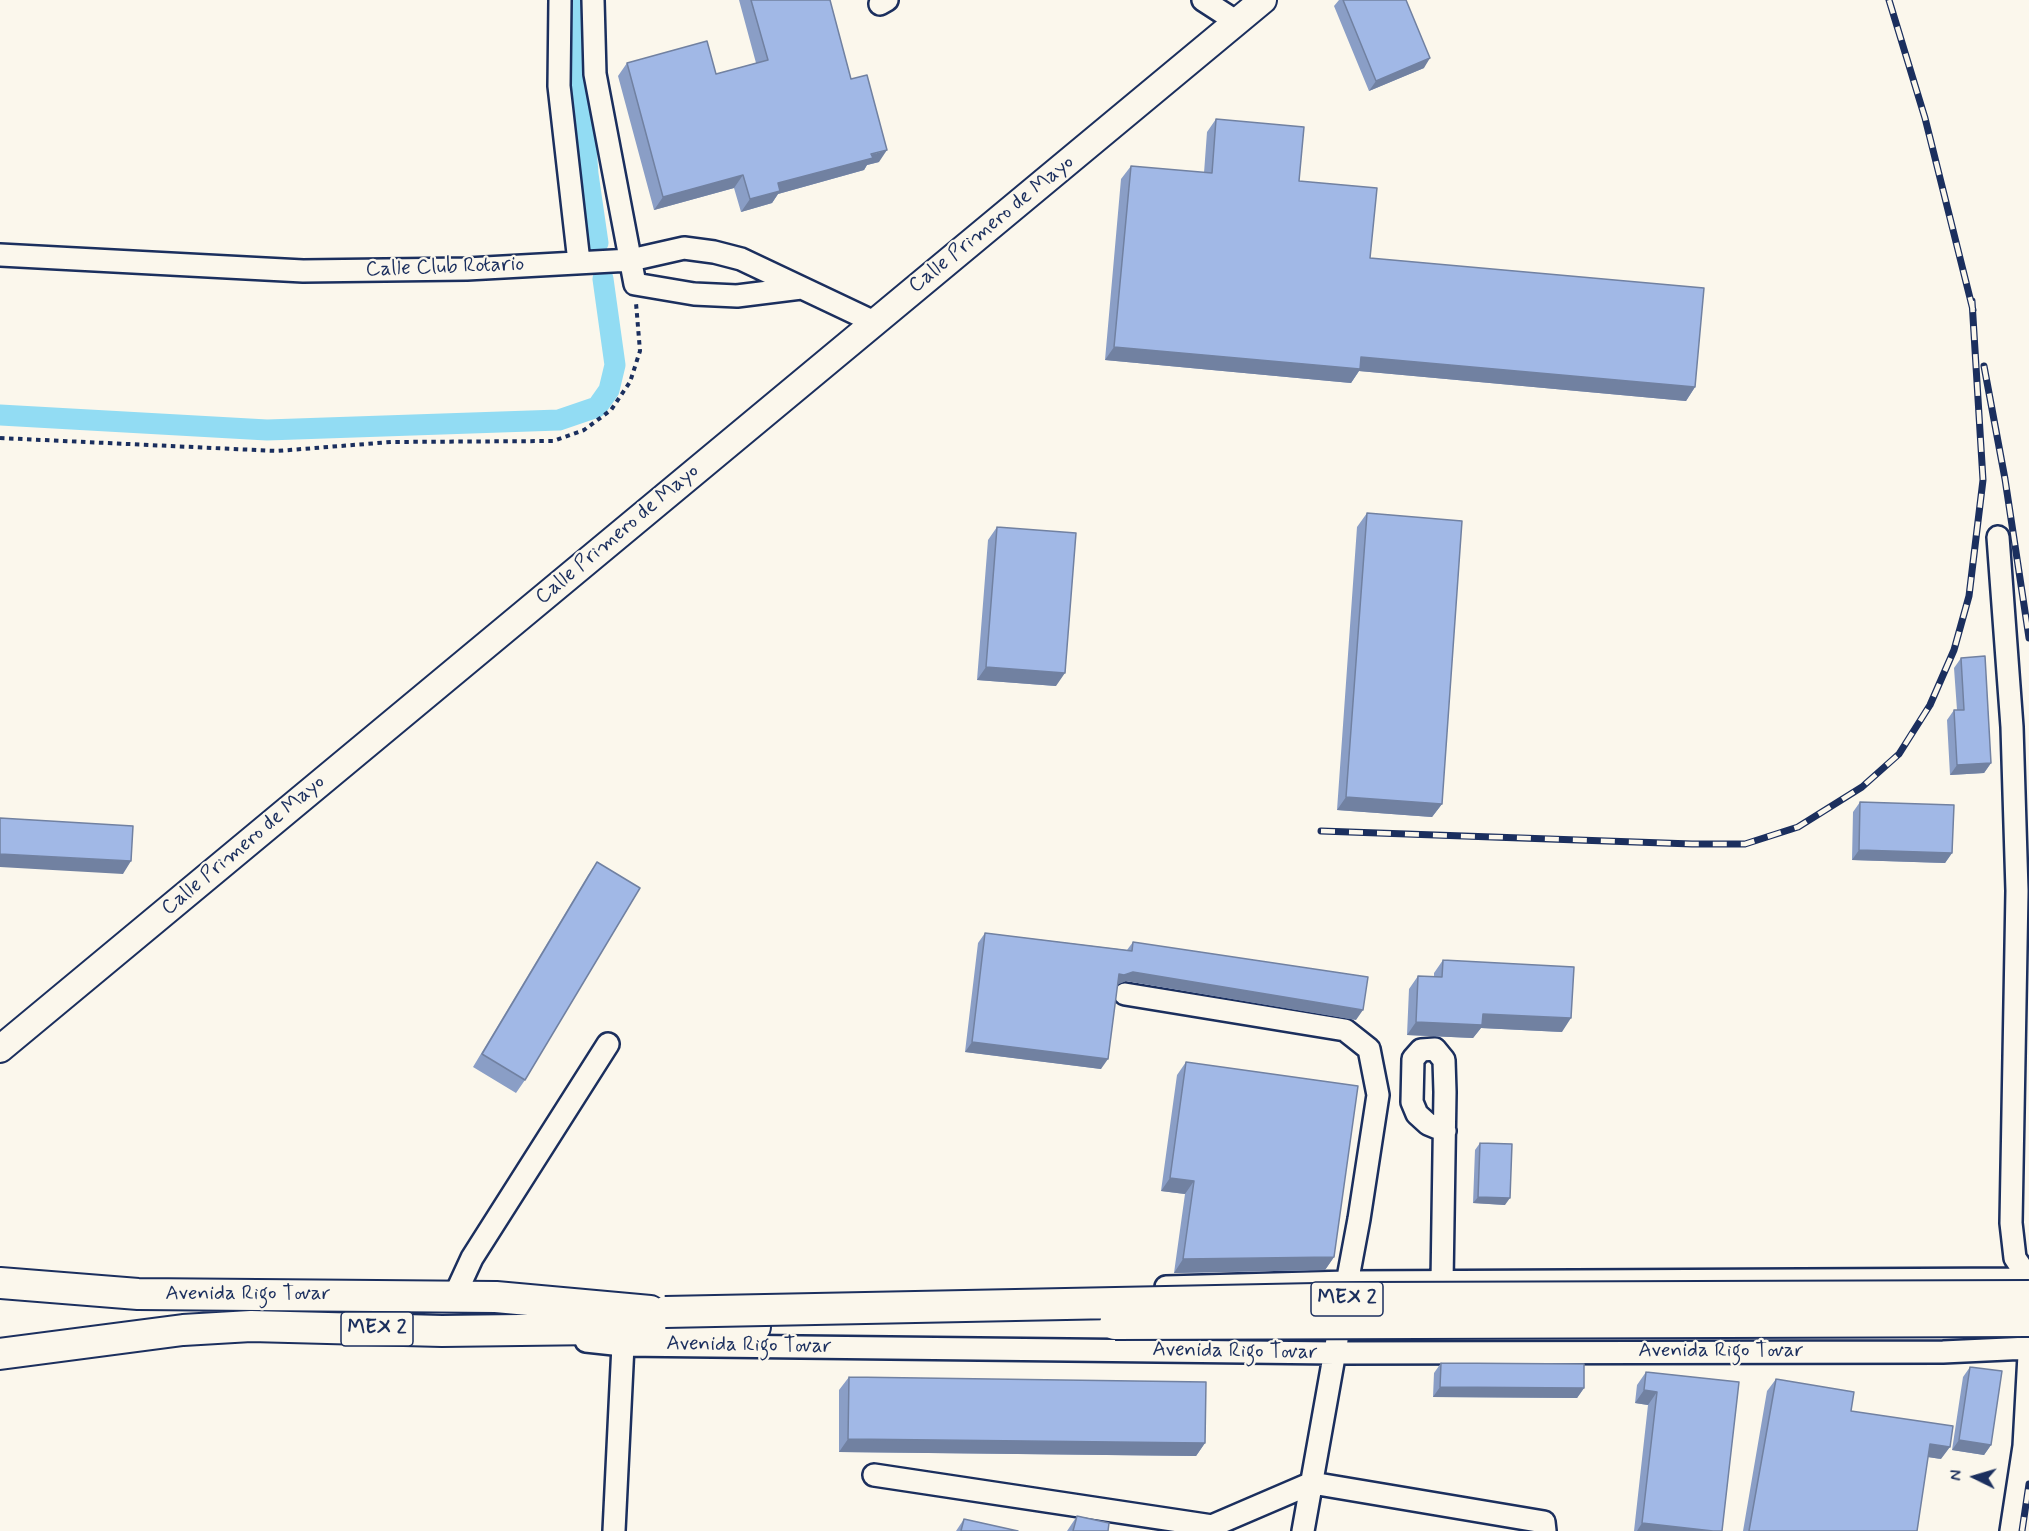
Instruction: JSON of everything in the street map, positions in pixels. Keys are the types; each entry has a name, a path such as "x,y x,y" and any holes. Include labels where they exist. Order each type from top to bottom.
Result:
{"highway":[{"name":"Avenida Rigo Tovar","path":"0,1283 138,1294 496,1297 665,1312 1366,1298 2029,1296"},
{"name":"Avenida Rigo Tovar","path":"0,1354 183,1330 263,1326 442,1331 1365,1322 2029,1321"}],"main road":[{"name":"Calle Primero de Mayo","path":"0,1049 1263,0"}],"street":[{"path":"560,0 559,86 579,262"},
{"path":"593,0 595,74 635,284 694,294 737,296 801,288"},
{"path":"1203,0 1237,22"},
{"name":"Calle Club Rotario","path":"0,255 303,271 466,270 631,260 684,248 741,259 874,322"},
{"path":"1998,537 2012,727 2017,891 2011,1222 2014,1258 2029,1279"},
{"path":"1125,994 1345,1030 1369,1049 1378,1095 1303,1531"},
{"path":"454,1297 472,1258 608,1044"},
{"path":"1442,1282 1445,1131"},
{"path":"1942,1279 1976,1288 1985,1308 1985,1319 1976,1339 1943,1352"},
{"name":"Avenida Rigo Tovar","path":"496,1297 767,1297 1347,1282 2029,1279"},
{"path":"1280,1284 1308,1293 1317,1313 1317,1324 1307,1344 1288,1352"},
{"name":"Avenida Rigo Tovar","path":"442,1331 623,1345 1335,1353 1943,1352 2029,1348"},
{"path":"614,1531 623,1345"},
{"path":"2011,1531 2024,1446 2029,1355"},
{"path":"874,1475 1212,1526 1312,1484 1350,1488 1544,1522 1545,1531"}],"path":[{"path":"0,438 277,451 391,442 553,441 584,430 611,410 630,382 639,351 635,284"}],"building":[{"path":"751,0 830,0 851,79 867,75 887,150 871,154 873,158 778,183 780,191 750,199 743,175 663,197 627,63 707,41 716,74 768,60"},
{"path":"1343,0 1406,0 1430,58 1376,81"},
{"path":"1216,119 1304,127 1299,181 1377,188 1370,258 1704,288 1695,387 1361,357 1360,369 1114,347 1131,166 1212,173"},
{"path":"1367,513 1462,521 1442,804 1346,797"},
{"path":"997,527 1076,533 1065,673 986,667"},
{"path":"1985,656 1991,763 1957,765 1954,710 1964,710 1961,658"},
{"path":"1860,802 1954,805 1952,853 1859,850"},
{"path":"0,818 133,826 131,861 0,854"},
{"path":"597,862 640,888 525,1080 482,1054"},
{"path":"985,933 1132,951 1133,942 1368,977 1363,1010 1133,972 1119,974 1108,1059 972,1042"},
{"path":"1443,960 1574,967 1571,1018 1483,1014 1482,1025 1416,1022 1418,976 1442,977"},
{"path":"1186,1062 1358,1086 1334,1257 1183,1259 1194,1181 1170,1178"},
{"path":"1480,1143 1512,1144 1510,1198 1478,1197"},
{"path":"1441,1363 1584,1364 1584,1388 1440,1387"},
{"path":"1970,1367 2002,1371 1991,1445 1959,1440"},
{"path":"1646,1372 1739,1382 1722,1531 1642,1523 1657,1392 1644,1390"},
{"path":"849,1377 1206,1382 1205,1443 848,1439"},
{"path":"1776,1379 1854,1392 1851,1411 1953,1426 1950,1447 1930,1444 1917,1531 1749,1531"},
{"path":"1077,1516 1109,1523 1108,1531 1073,1531"},
{"path":"964,1519 1018,1531 961,1531"}],"waterway":[{"path":"578,0 577,22 588,174 598,243"},
{"path":"0,415 267,430 559,420 597,407 609,390 615,365 603,279"}],"railway":[{"path":"1889,0 1925,118 1973,310"},
{"path":"1321,831 1745,844 1798,827 1862,787 1899,754 1930,705 1954,650 1969,596 1983,480 1972,301"},
{"path":"1984,366 2005,479 2029,638"},
{"path":"2022,1531 2029,1484"}]}
